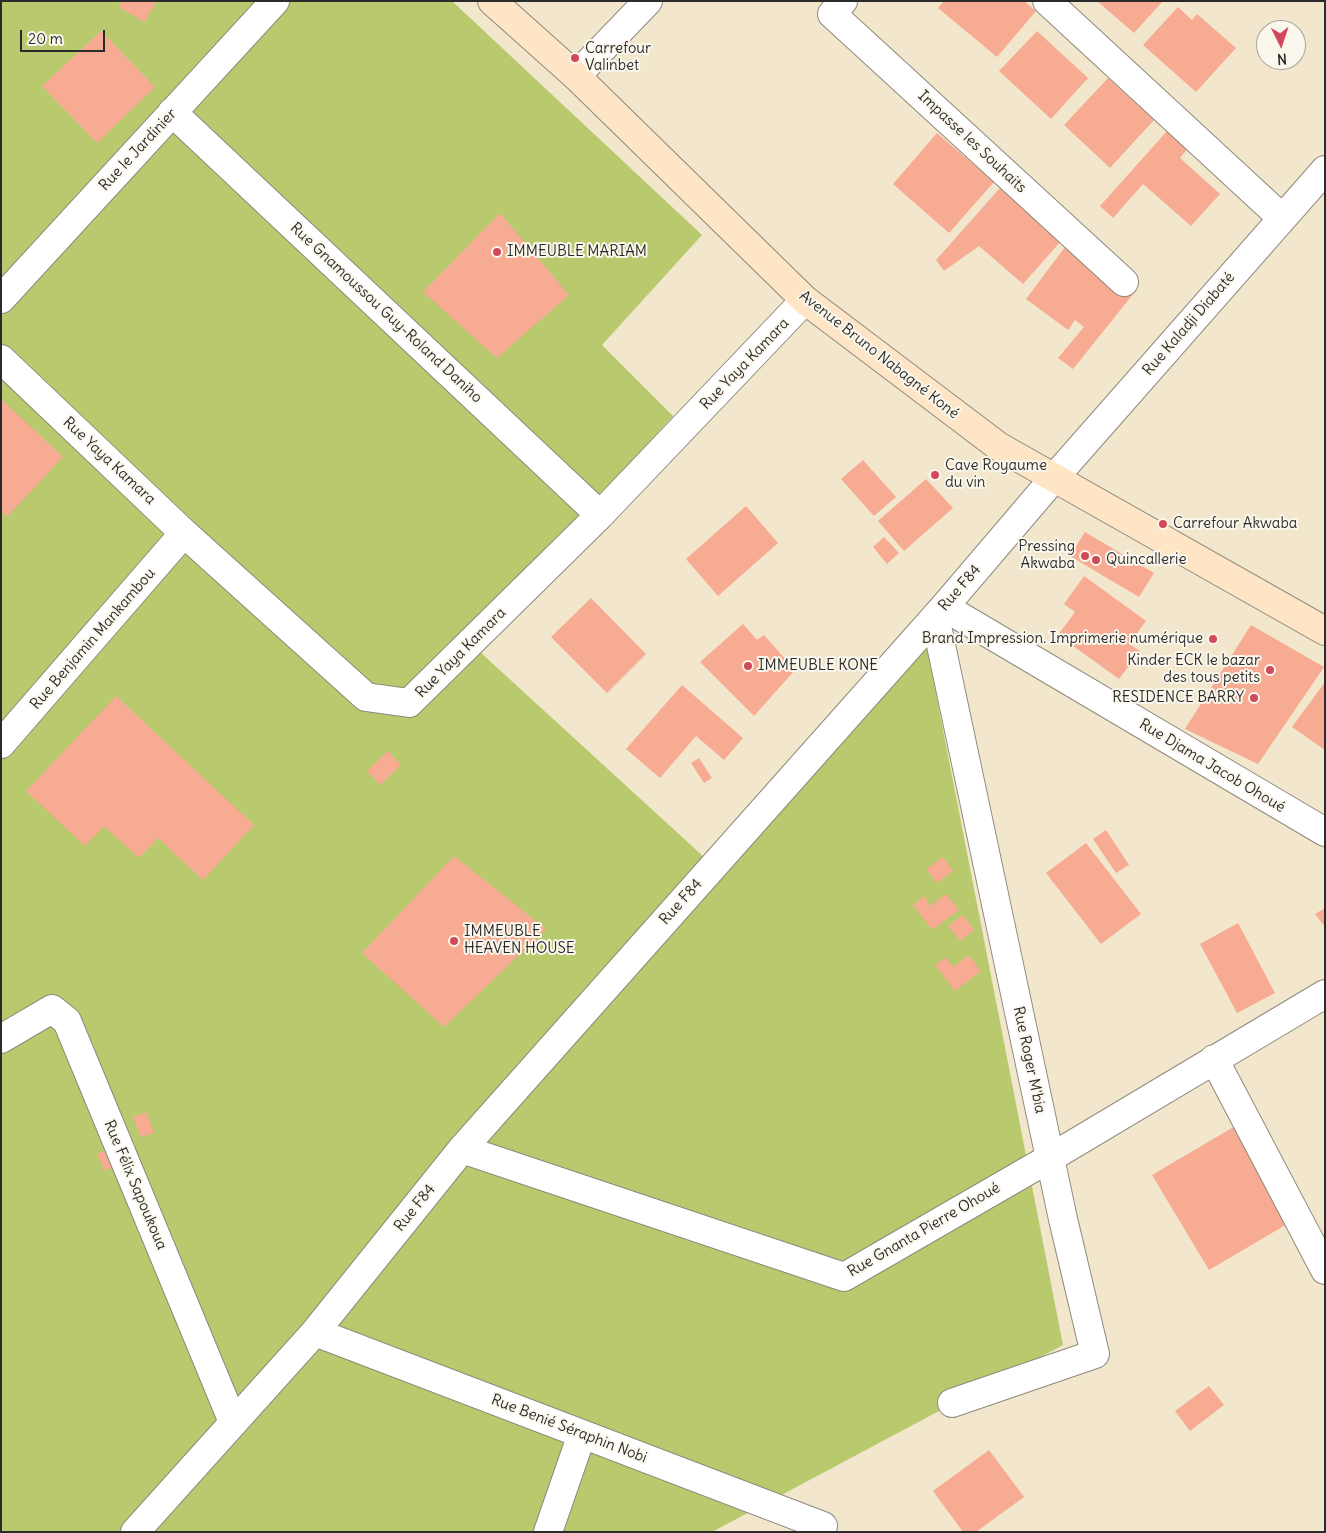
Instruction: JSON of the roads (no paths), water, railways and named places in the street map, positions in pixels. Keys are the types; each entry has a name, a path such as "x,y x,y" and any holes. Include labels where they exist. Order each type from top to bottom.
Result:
{"street":[{"name":"Rue le Jardinier","path":"1,298 275,1"},
{"name":"Avenue Bruno Nabagné Koné","path":"492,1 576,76 805,300 998,446 1325,632"},
{"path":"576,76 648,1"},
{"name":"Impasse les Souhaits","path":"844,1 832,14 1124,282"},
{"path":"1048,1 1282,218"},
{"name":"Rue Gnamoussou Guy-Roland Daniho","path":"172,112 600,515"},
{"name":"Rue Kaladji Diabaté","path":"1054,478 1325,170"},
{"name":"Rue Yaya Kamara","path":"1,360 184,533 366,698 409,703 600,515 805,300"},
{"name":"Rue F84","path":"135,1532 314,1332 462,1149 939,612 1054,478"},
{"name":"Rue Benjamin Mankambou","path":"1,744 184,533"},
{"name":"Rue Djama Jacob Ohoué","path":"939,612 1325,832"},
{"name":"Rue Roger M'bia","path":"939,612 1050,1158 1095,1354 952,1403"},
{"name":"Rue Gnanta Pierre Ohoué","path":"462,1149 844,1277 1050,1158 1325,994"},
{"name":"Rue Félix Sapoukoua","path":"1,1039 52,1009 67,1021 233,1422"},
{"path":"1214,1059 1325,1270"},
{"name":"Rue Benié Séraphin Nobi","path":"314,1332 823,1526"},
{"path":"548,1532 582,1434"}],"place":[{"name":"Carrefour Valinbet","path":"575,58"},
{"name":"IMMEUBLE MARIAM","path":"497,252"},
{"name":"Cave Royaume du vin","path":"935,475"},
{"name":"Carrefour Akwaba","path":"1163,524"},
{"name":"Pressing Akwaba","path":"1085,556"},
{"name":"Quincallerie","path":"1096,560"},
{"name":"Brand Impression. Imprimerie numérique","path":"1213,639"},
{"name":"IMMEUBLE KONE","path":"748,666"},
{"name":"Kinder ECK le bazar des tous petits","path":"1270,670"},
{"name":"RESIDENCE BARRY","path":"1254,698"},
{"name":"IMMEUBLE HEAVEN HOUSE","path":"454,941"}]}
